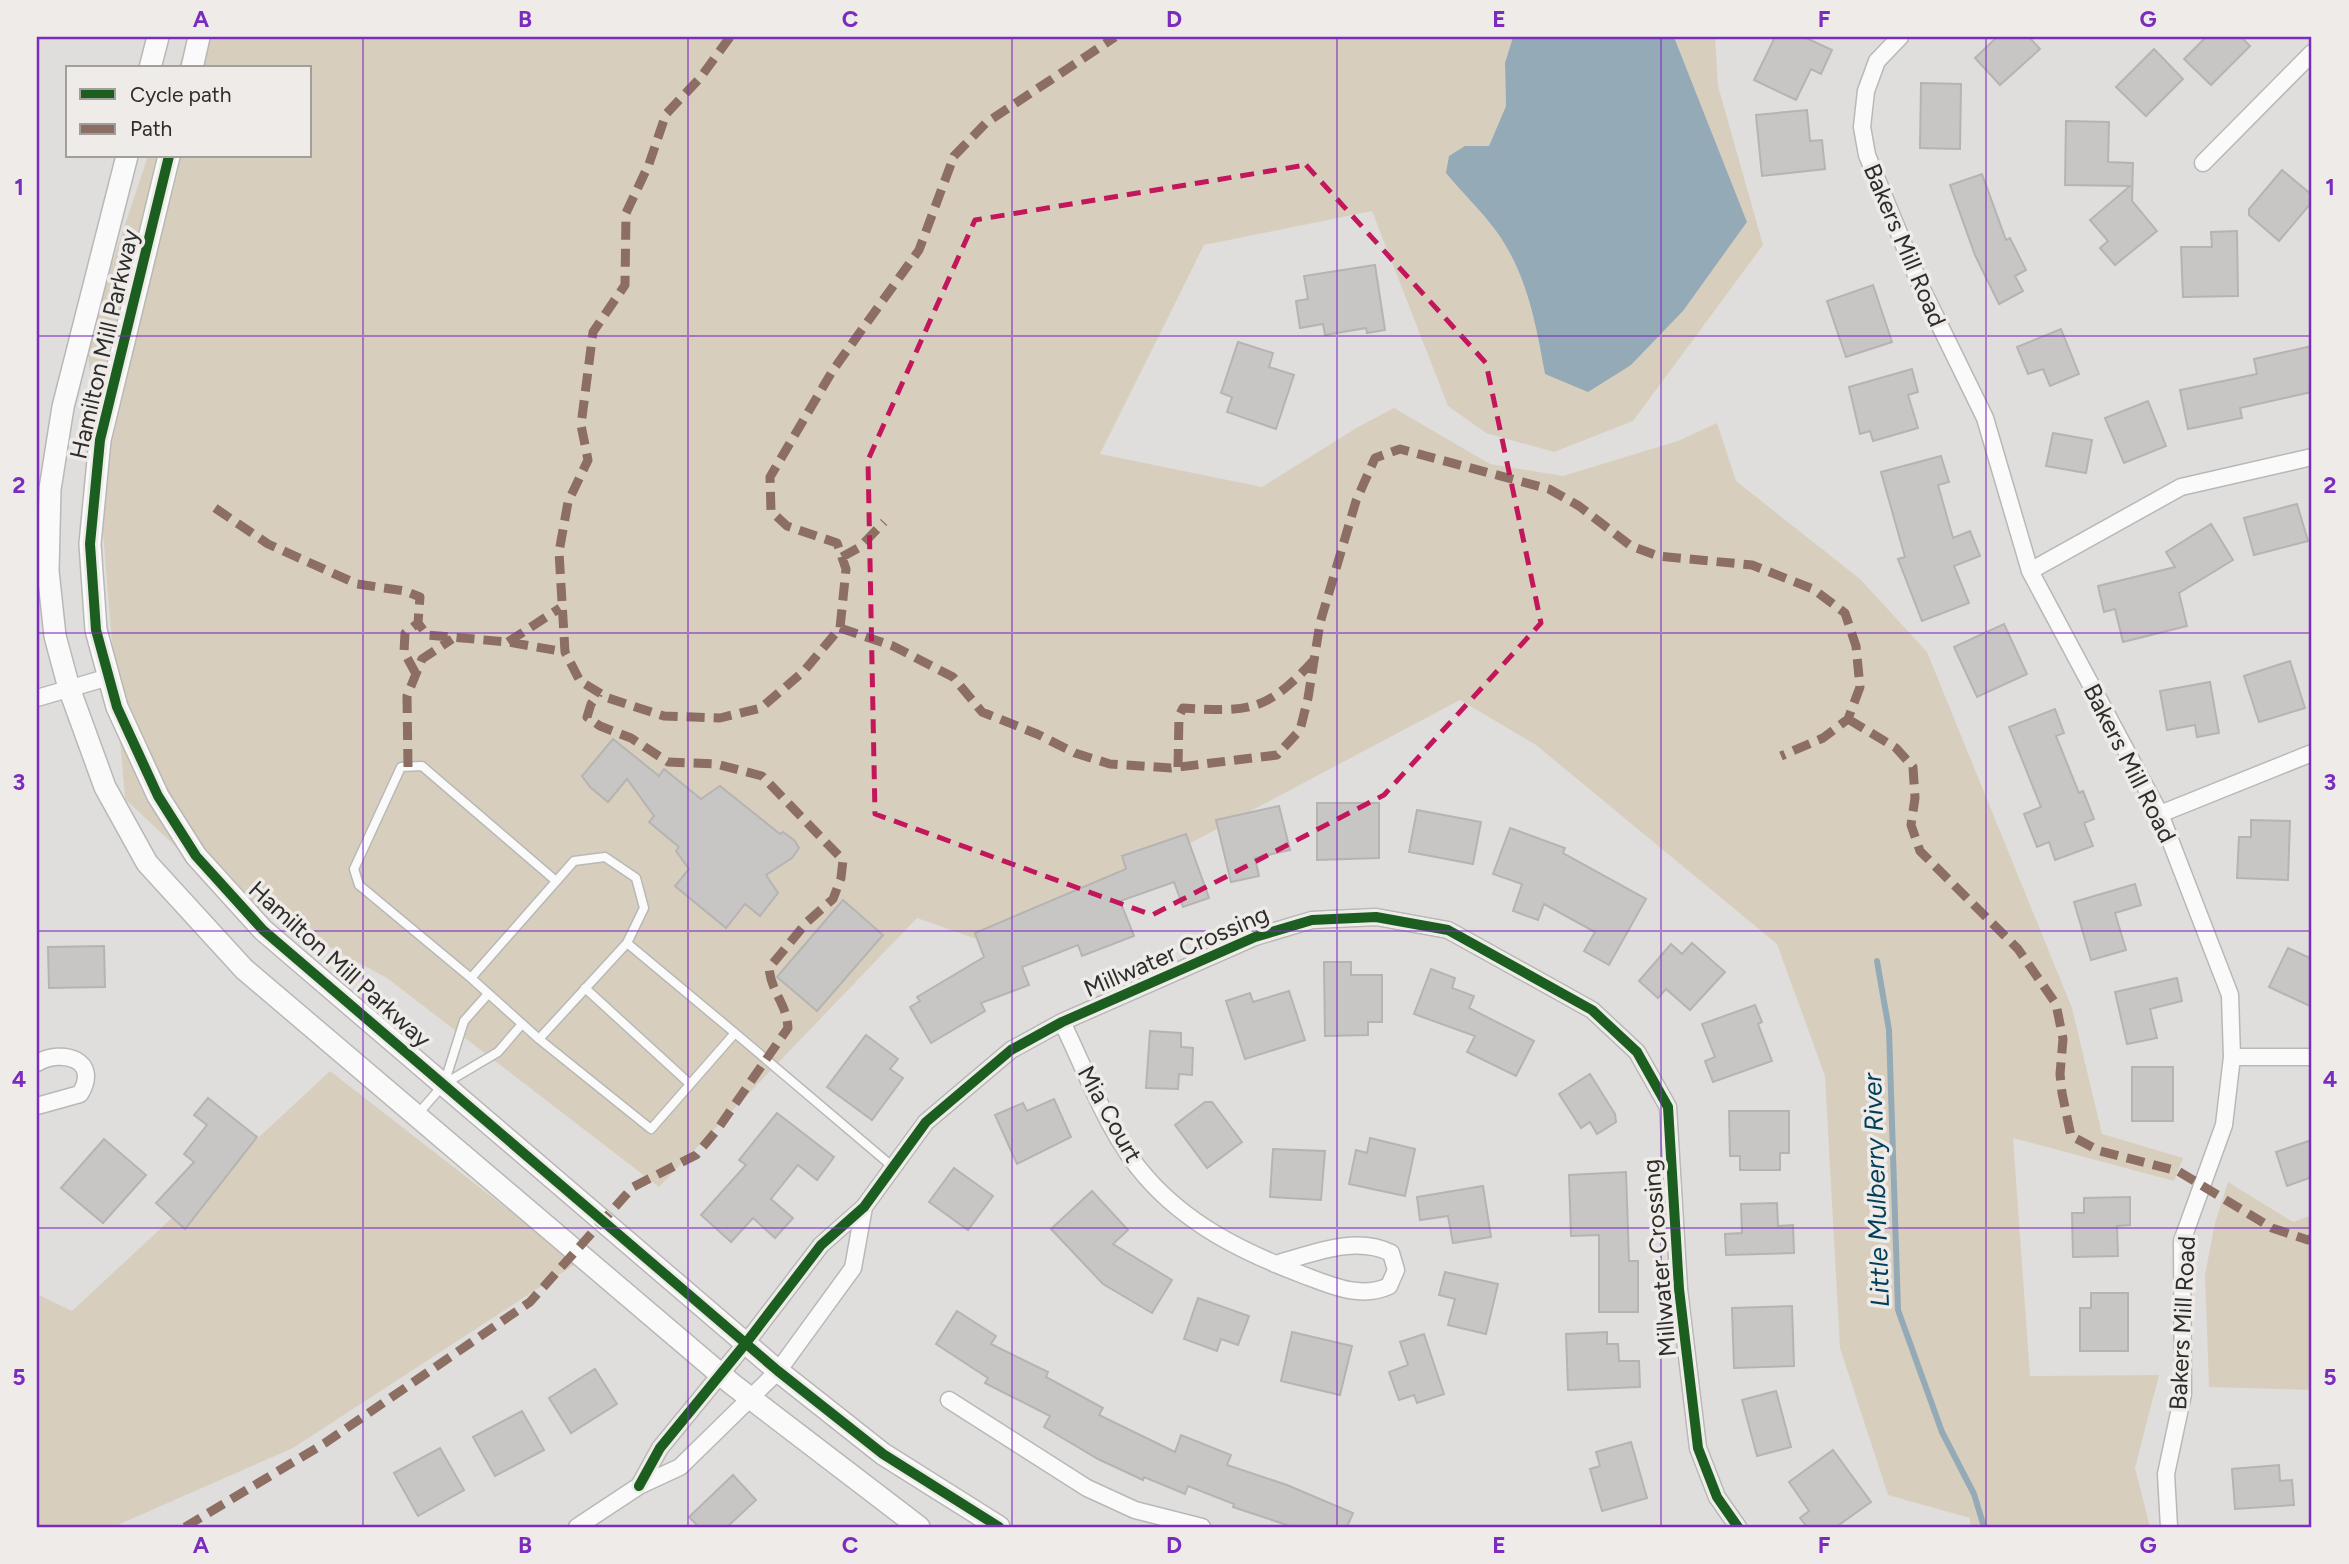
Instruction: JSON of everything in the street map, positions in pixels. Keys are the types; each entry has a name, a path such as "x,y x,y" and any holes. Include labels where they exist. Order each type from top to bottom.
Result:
{"street":[{"path":"151,66 158,37"},
{"path":"192,66 200,37"},
{"name":"Bakers Mill Road","path":"1900,37 1877,61 1866,91 1862,127 1867,155 1920,288 1984,418 2030,571 2160,814 2230,995 2232,1057 2224,1125 2182,1241 2183,1394 2166,1474 2169,1527"},
{"path":"2203,163 2312,53"},
{"name":"Hamilton Mill Parkway","path":"126,158 63,407 50,489 48,571 55,636 69,688 105,787 147,863 244,969 719,1372 919,1527"},
{"name":"Hamilton Mill Parkway","path":"169,158 100,440 90,544 96,630 117,707 158,796 195,856 263,930 778,1371 883,1454 999,1527"},
{"path":"2030,571 2181,487 2312,457"},
{"path":"37,698 109,677"},
{"path":"2160,814 2312,752"},
{"name":"Millwater Crossing","path":"639,1486 660,1448 719,1372 746,1343 821,1245 864,1207 926,1122 1012,1050 1062,1022 1255,937 1312,920 1376,917 1448,930 1592,1010 1637,1052 1668,1107 1679,1289 1698,1448 1717,1497 1738,1527"},
{"name":"Mia Court","path":"1062,1022 1117,1135 1145,1176 1179,1210 1219,1238 1275,1264 1347,1290 1373,1294 1390,1286 1396,1270 1391,1254 1376,1245 1342,1246 1275,1264"},
{"path":"37,1063 45,1058 70,1057 79,1061 87,1073 86,1083 80,1094 37,1106"},
{"path":"2232,1057 2312,1057"},
{"name":"Millwater Crossing","path":"577,1527 639,1486 680,1467 778,1371 853,1268 864,1207"},
{"path":"949,1400 1087,1488 1135,1510 1202,1527"}],"lane":[{"path":"556,881 422,766 401,767 354,869 359,885 471,978 539,1039 651,1129 735,1033"},
{"path":"471,978 574,861 605,857 636,878 644,908 627,943 539,1039"},
{"path":"627,943 893,1167"},
{"path":"585,988 690,1084"},
{"path":"444,1084 464,1021 488,994"},
{"path":"417,1115 444,1084 498,1052 522,1024"}],"highlighted area":[{"path":"1306,165 1486,363 1541,623 1384,795 1152,915 875,814 868,460 975,220"}],"shaded area":[{"path":"189,37 1513,37 1505,63 1506,106 1489,146 1446,173 1493,227 1509,251 1524,285 1545,374 1631,365 1683,311 1747,222 1674,37 1715,37 1718,86 1763,245 1633,421 1554,452 1486,433 1448,406 1372,211 1204,245 1100,454 1262,487 1358,427 1394,408 1490,464 1563,476 1678,441 1717,423 1736,481 1860,579 1927,652 2072,1008 2102,1134 2183,1158 2174,1181 2013,1138 2030,1376 2159,1375 2135,1468 2150,1527 1970,1527 1970,1518 1888,1495 1840,1348 1825,1076 1777,944 1536,745 1460,700 996,946 917,918 659,1187 387,978 220,888 125,799 87,339 147,158 312,158 312,66 179,66"},
{"path":"330,1071 577,1263 293,1448 113,1527 37,1527 37,1294 72,1311"},
{"path":"2228,1182 2293,1222 2312,1215 2312,1390 2209,1387 2205,1275 2215,1223"}],"water":[{"path":"1513,37 1674,37 1747,222 1683,311 1631,365 1588,392 1545,374 1524,285 1509,251 1493,227 1446,173 1449,156 1465,146 1489,146 1506,106 1505,63"}],"building":[{"path":"1775,37 1804,37 1832,50 1821,74 1811,69 1796,100 1754,80"},
{"path":"1997,37 2029,37 2040,49 2000,85 1975,58"},
{"path":"2206,37 2241,37 2250,46 2211,85 2184,59"},
{"path":"2154,49 2183,79 2146,116 2116,87"},
{"path":"1921,83 1961,84 1960,149 1920,148"},
{"path":"1807,110 1810,141 1822,140 1825,169 1762,176 1756,115"},
{"path":"2066,121 2109,122 2108,162 2133,163 2132,201 2157,231 2115,265 2100,248 2108,241 2090,220 2130,186 2065,185"},
{"path":"2282,170 2312,195 2312,202 2279,241 2249,215 2249,209"},
{"path":"1982,174 2006,240 2010,238 2026,270 2015,276 2023,291 1999,304 1975,255 1950,185"},
{"path":"2237,231 2238,296 2183,297 2181,247 2212,247 2211,232"},
{"path":"1375,265 1385,330 1367,333 1366,328 1325,335 1323,324 1300,328 1296,301 1308,299 1304,276"},
{"path":"1873,285 1892,342 1846,357 1827,301"},
{"path":"2061,329 2079,374 2050,386 2043,369 2028,374 2017,347"},
{"path":"1238,342 1273,353 1269,367 1294,375 1276,429 1227,412 1232,397 1221,393"},
{"path":"2312,346 2312,392 2240,408 2242,418 2188,429 2180,390 2257,374 2254,359"},
{"path":"1912,369 1918,392 1908,395 1918,428 1873,441 1870,431 1860,434 1849,387"},
{"path":"2148,401 2166,446 2124,463 2105,418"},
{"path":"2053,433 2092,440 2086,473 2046,466"},
{"path":"1941,456 1949,482 1938,485 1953,538 1970,531 1980,556 1954,566 1969,603 1922,621 1898,559 1905,557 1881,472"},
{"path":"2297,504 2308,541 2254,555 2244,518"},
{"path":"2211,524 2233,560 2179,593 2187,626 2123,642 2115,609 2104,612 2098,586 2175,567 2166,552"},
{"path":"2004,624 2027,674 1977,697 1954,647"},
{"path":"2290,661 2305,708 2259,722 2244,676"},
{"path":"2210,682 2219,733 2197,737 2195,725 2167,730 2160,691"},
{"path":"2055,709 2064,733 2056,736 2079,793 2083,791 2094,819 2084,823 2093,846 2055,860 2049,842 2037,847 2024,814 2041,807 2009,727"},
{"path":"613,739 659,776 664,769 701,799 720,786 780,834 783,832 795,841 799,848 792,858 766,875 778,893 760,916 745,904 726,928 675,886 689,869 676,851 679,847 649,822 654,816 627,779 608,802 590,787 582,776"},
{"path":"1317,803 1379,803 1379,858 1317,860"},
{"path":"1279,806 1290,850 1255,858 1259,876 1231,882 1216,820"},
{"path":"1417,810 1481,822 1473,864 1409,852"},
{"path":"2251,820 2290,821 2288,880 2237,878 2239,837 2251,837"},
{"path":"1510,828 1565,848 1563,853 1646,899 1609,965 1584,951 1595,932 1544,904 1538,920 1513,911 1522,884 1493,874"},
{"path":"1186,834 1209,898 1183,907 1174,882 1120,901 1134,936 1082,956 1078,945 1022,967 1029,985 981,1003 985,1011 931,1043 910,1007 920,1001 917,997 984,957 975,933 1126,869 1122,856"},
{"path":"2135,884 2141,905 2115,913 2126,950 2091,960 2074,902"},
{"path":"843,900 883,935 817,1011 777,977"},
{"path":"1692,943 1725,972 1690,1010 1666,989 1658,998 1639,981 1671,944 1682,954"},
{"path":"104,946 105,987 49,988 48,947"},
{"path":"2288,948 2312,959 2312,1007 2269,987"},
{"path":"1324,962 1351,962 1351,975 1382,975 1382,1022 1368,1022 1368,1035 1325,1036"},
{"path":"1431,969 1455,978 1452,988 1474,996 1469,1008 1534,1041 1516,1076 1467,1052 1475,1036 1414,1014"},
{"path":"2177,978 2182,1001 2150,1009 2157,1038 2127,1044 2115,992"},
{"path":"1289,991 1305,1040 1245,1059 1226,1001 1250,993 1253,1002"},
{"path":"1755,1005 1762,1022 1758,1024 1772,1061 1713,1082 1705,1061 1715,1057 1702,1024"},
{"path":"1150,1031 1181,1033 1181,1047 1193,1048 1192,1075 1179,1074 1178,1089 1146,1088"},
{"path":"866,1035 898,1059 890,1069 903,1078 872,1120 827,1087"},
{"path":"2132,1067 2173,1067 2173,1121 2132,1121"},
{"path":"1590,1074 1615,1114 1616,1122 1597,1134 1590,1122 1581,1128 1559,1094"},
{"path":"208,1098 257,1137 185,1229 156,1203 194,1162 184,1154 207,1125 194,1115"},
{"path":"1054,1099 1071,1137 1017,1164 995,1115 1023,1103 1027,1111"},
{"path":"1205,1102 1212,1102 1242,1142 1207,1168 1175,1125"},
{"path":"1729,1111 1789,1111 1789,1153 1780,1153 1780,1170 1740,1170 1740,1156 1730,1156"},
{"path":"777,1113 834,1157 817,1180 798,1165 771,1199 793,1218 775,1238 753,1218 731,1242 701,1215 746,1165 739,1160"},
{"path":"1370,1138 1415,1149 1405,1196 1349,1184 1356,1150 1367,1153"},
{"path":"104,1139 146,1175 103,1223 61,1188"},
{"path":"2312,1140 2312,1177 2287,1186 2276,1152"},
{"path":"1273,1149 1325,1151 1321,1200 1270,1197"},
{"path":"954,1168 993,1196 968,1230 929,1202"},
{"path":"1626,1172 1629,1261 1638,1261 1638,1312 1599,1312 1599,1235 1571,1236 1569,1175"},
{"path":"1483,1186 1491,1237 1453,1243 1448,1216 1420,1220 1417,1197"},
{"path":"1092,1191 1128,1230 1113,1244 1172,1280 1152,1313 1103,1284 1051,1229"},
{"path":"2130,1197 2130,1225 2117,1226 2118,1256 2073,1257 2072,1213 2084,1213 2084,1198"},
{"path":"1777,1203 1778,1226 1793,1225 1794,1253 1726,1255 1725,1234 1742,1233 1741,1204"},
{"path":"1445,1272 1498,1284 1486,1334 1448,1325 1455,1299 1439,1295"},
{"path":"2091,1293 2128,1293 2128,1351 2080,1351 2080,1308 2091,1308"},
{"path":"1198,1298 1249,1316 1238,1345 1221,1339 1217,1351 1184,1339"},
{"path":"1792,1306 1794,1366 1734,1368 1732,1308"},
{"path":"957,1311 996,1336 991,1344 1048,1372 1046,1377 1103,1408 1099,1415 1175,1452 1181,1435 1231,1455 1227,1465 1287,1485 1353,1513 1347,1527 1293,1527 1233,1507 1234,1504 1188,1486 1185,1494 1144,1477 1143,1480 1098,1459 1044,1427 1050,1416 985,1383 988,1378 936,1344"},
{"path":"1292,1332 1352,1346 1340,1395 1281,1381"},
{"path":"1607,1332 1607,1344 1618,1344 1619,1361 1639,1361 1640,1387 1568,1390 1566,1334"},
{"path":"1424,1334 1444,1394 1417,1403 1414,1395 1399,1400 1389,1372 1408,1365 1400,1342"},
{"path":"595,1369 617,1404 571,1433 549,1398"},
{"path":"1776,1391 1791,1447 1757,1456 1742,1400"},
{"path":"522,1411 544,1450 495,1476 473,1437"},
{"path":"1631,1442 1647,1498 1602,1511 1590,1469 1600,1466 1596,1452"},
{"path":"440,1448 464,1490 418,1516 394,1473"},
{"path":"1833,1450 1871,1502 1836,1527 1807,1527 1800,1518 1809,1511 1789,1482"},
{"path":"2279,1465 2280,1481 2292,1480 2294,1505 2235,1509 2232,1469"},
{"path":"733,1475 756,1500 727,1527 699,1527 689,1517"}],"waterway":[{"name":"Little Mulberry River","path":"1877,961 1889,1030 1898,1310 1942,1432 1974,1494 1984,1527"}],"marked path":[{"path":"730,37 700,78 666,114 649,164 626,213 625,285 593,332 581,425 588,460 568,502 559,552 565,652 580,681 608,698 664,716 720,718 761,708 804,671 840,628 846,569 837,543 787,526 771,511 770,477 833,370 919,250 954,156 986,123 1115,37"},
{"path":"840,628 893,646 953,677 982,712 1075,753 1110,764 1171,768 1277,755 1300,730 1320,623 1356,501 1375,458 1400,449 1549,489 1579,506 1631,546 1658,556 1752,565 1813,589 1845,613 1856,646 1860,687 1848,719 1823,738 1781,756"},
{"path":"215,508 268,544 357,584 405,591 420,597 418,623 427,635 508,642 565,652"},
{"path":"842,557 860,547 884,522"},
{"path":"508,642 560,608"},
{"path":"416,674 404,652 405,633 418,623"},
{"path":"408,767 407,696 422,659 452,639"},
{"path":"1178,767 1179,716 1183,708 1225,710 1256,705 1282,690 1313,661"},
{"path":"185,1527 325,1443 530,1302 633,1187 696,1155 717,1130 788,1028 785,1011 773,985 769,968 807,922 833,899 841,878 843,860 762,776 716,764 668,762 631,738 600,726 587,717 591,704 599,693"},
{"path":"1848,719 1896,748 1913,767 1915,798 1911,825 1920,851 2018,949 2056,1004 2063,1039 2060,1074 2062,1093 2071,1136 2100,1151 2178,1171 2272,1228 2308,1240 2312,1238"}],"cycle path":[{"path":"169,158 100,440 90,544 96,630 117,707 158,796 196,856 263,930 778,1371 883,1454 999,1527"},
{"path":"639,1486 660,1448 746,1343 821,1245 864,1207 926,1122 1011,1050 1062,1022 1255,937 1312,920 1376,917 1448,930 1592,1010 1637,1052 1668,1107 1679,1289 1698,1448 1717,1497 1738,1527"}]}
